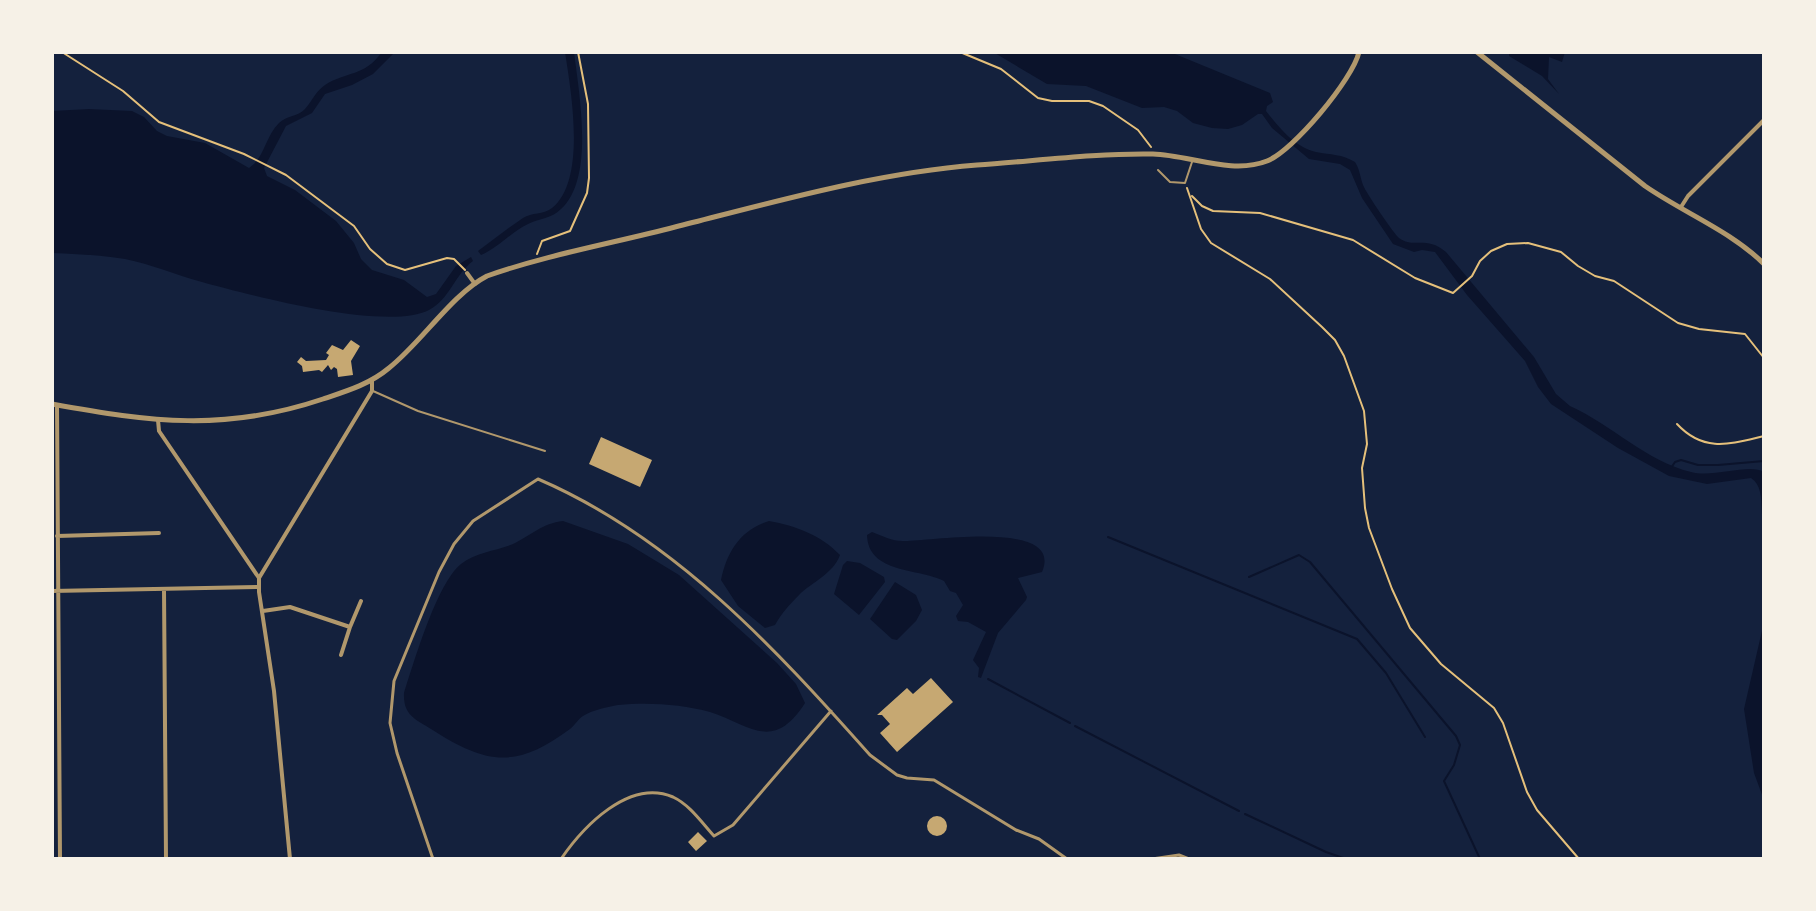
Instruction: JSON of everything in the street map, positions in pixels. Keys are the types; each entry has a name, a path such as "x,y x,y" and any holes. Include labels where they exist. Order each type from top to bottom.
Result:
{"street":[{"path":"60,859 54,404 158,420 203,421 268,415 341,393 372,380 399,360 475,284 495,273 866,181 972,165 1116,155 1160,154 1247,165 1274,158 1302,134 1349,76 1359,52"},
{"path":"1477,52 1645,186 1730,238 1764,264"},
{"path":"1680,209 1688,196 1764,120"},
{"path":"465,271 475,284"},
{"path":"290,859 274,691 259,578 372,391 372,380"},
{"path":"158,420 159,431 259,578"},
{"path":"433,859 390,723 394,681 439,572 454,544 473,521 538,479 608,514 654,545 697,580 774,651 870,755 897,775 934,780 1016,830 1039,839 1067,859"},
{"path":"57,536 159,533"},
{"path":"55,591 259,587"},
{"path":"164,589 166,859"},
{"path":"341,655 361,601"},
{"path":"263,611 290,607 350,627"},
{"path":"561,859 606,811 624,801 650,793 674,798 714,836 733,825 831,711"},
{"path":"1152,859 1179,855 1189,859"}],"lane":[{"path":"1158,170 1170,182 1185,183 1193,159"},
{"path":"372,391 418,411 545,451"}],"path":[{"path":"62,52 123,91 168,127 194,133 286,175 354,226 370,249 387,264 405,270 447,258 460,264 465,271"},
{"path":"533,258 542,241 570,231 587,193 588,104 578,52"},
{"path":"960,52 1001,69 1038,98 1089,101 1103,106 1138,130 1152,148"},
{"path":"1579,859 1537,810 1527,792 1503,723 1494,708 1441,664 1410,628 1369,528 1362,468 1367,444 1364,411 1344,356 1322,327 1270,279 1211,243 1201,229 1188,190 1195,200 1213,211 1260,213 1342,236 1365,245 1415,278 1453,293 1472,276 1480,261 1491,251 1507,244 1528,243 1561,252 1578,266 1595,276 1614,281 1678,323 1699,329 1745,334 1764,358"},
{"path":"1677,424 1688,436 1721,446 1764,436"}],"water":[{"path":"382,52 395,52 373,74 325,94 312,113 286,126 264,168 267,176 295,190 336,221 372,270 404,280 427,297 436,294 456,266 471,257 473,261 442,300 429,310 409,316 382,317 317,309 251,295 125,259 52,253 52,111 132,111 167,136 205,143 249,168 258,159 279,123 302,111 325,85 369,66"},
{"path":"565,52 574,52 581,112 581,157 572,195 557,212 522,227 481,255 478,251 506,230 526,216 549,210 563,195 570,177 574,134"},
{"path":"993,52 1170,52 1270,93 1273,102 1266,111 1294,141 1316,152 1355,162 1365,189 1399,238 1432,244 1446,252 1534,357 1556,394 1570,406 1675,467 1700,473 1750,469 1764,472 1764,527 1759,488 1751,478 1707,484 1669,476 1618,448 1551,404 1525,361 1467,295 1435,252 1414,252 1393,244 1362,198 1350,170 1340,164 1309,159 1272,128 1262,114 1228,129 1212,128 1193,123 1177,111 1164,107 1142,108 1086,86 1047,84"},
{"path":"1509,52 1565,52 1562,62 1549,57 1548,79 1559,94 1542,76 1509,56"},
{"path":"563,521 628,544 679,575 777,663 796,684 805,703 793,718 782,727 760,731 688,707 618,705 587,714 570,729 533,751 500,758 468,750 415,719 408,711 404,693 427,624 452,574 473,557 513,544 543,527"},
{"path":"769,521 808,532 840,555 827,573 792,602 775,625 765,628 738,606 721,580 736,543 750,530"},
{"path":"872,532 903,541 963,537 1014,539 1033,545 1044,555 1042,572 1018,578 1026,600 998,633 981,678 973,660 986,632 968,622 958,621 956,616 963,605 944,581 896,568 876,557 867,535"},
{"path":"847,561 860,563 884,577 885,582 859,615 834,594"},
{"path":"895,582 916,595 922,610 916,621 897,640 870,619"},
{"path":"1764,622 1764,800 1754,773 1744,709"}],"building":[{"path":"351,340 360,346 351,361 353,375 338,377 337,369 334,367 331,370 328,365 322,372 303,372 297,362 301,357 306,361 326,360 329,355 326,353 332,345 343,350"},
{"path":"601,437 652,460 640,487 589,464"},
{"path":"931,678 953,702 897,752 880,733 890,724 882,715 877,715 907,688 913,694"},
{"path":"937,816 944,819 947,826 944,833 937,836 930,833 927,826 930,819"},
{"path":"698,832 707,841 696,851 688,842"}],"waterway":[{"path":"1671,468 1681,460 1698,465 1764,461"},
{"path":"1108,537 1357,639 1386,673 1425,737"},
{"path":"1249,577 1299,555 1310,562 1456,736 1460,745 1454,765 1444,781 1480,859"},
{"path":"988,679 1070,723"},
{"path":"1075,726 1239,811"},
{"path":"1245,814 1346,859"}]}
